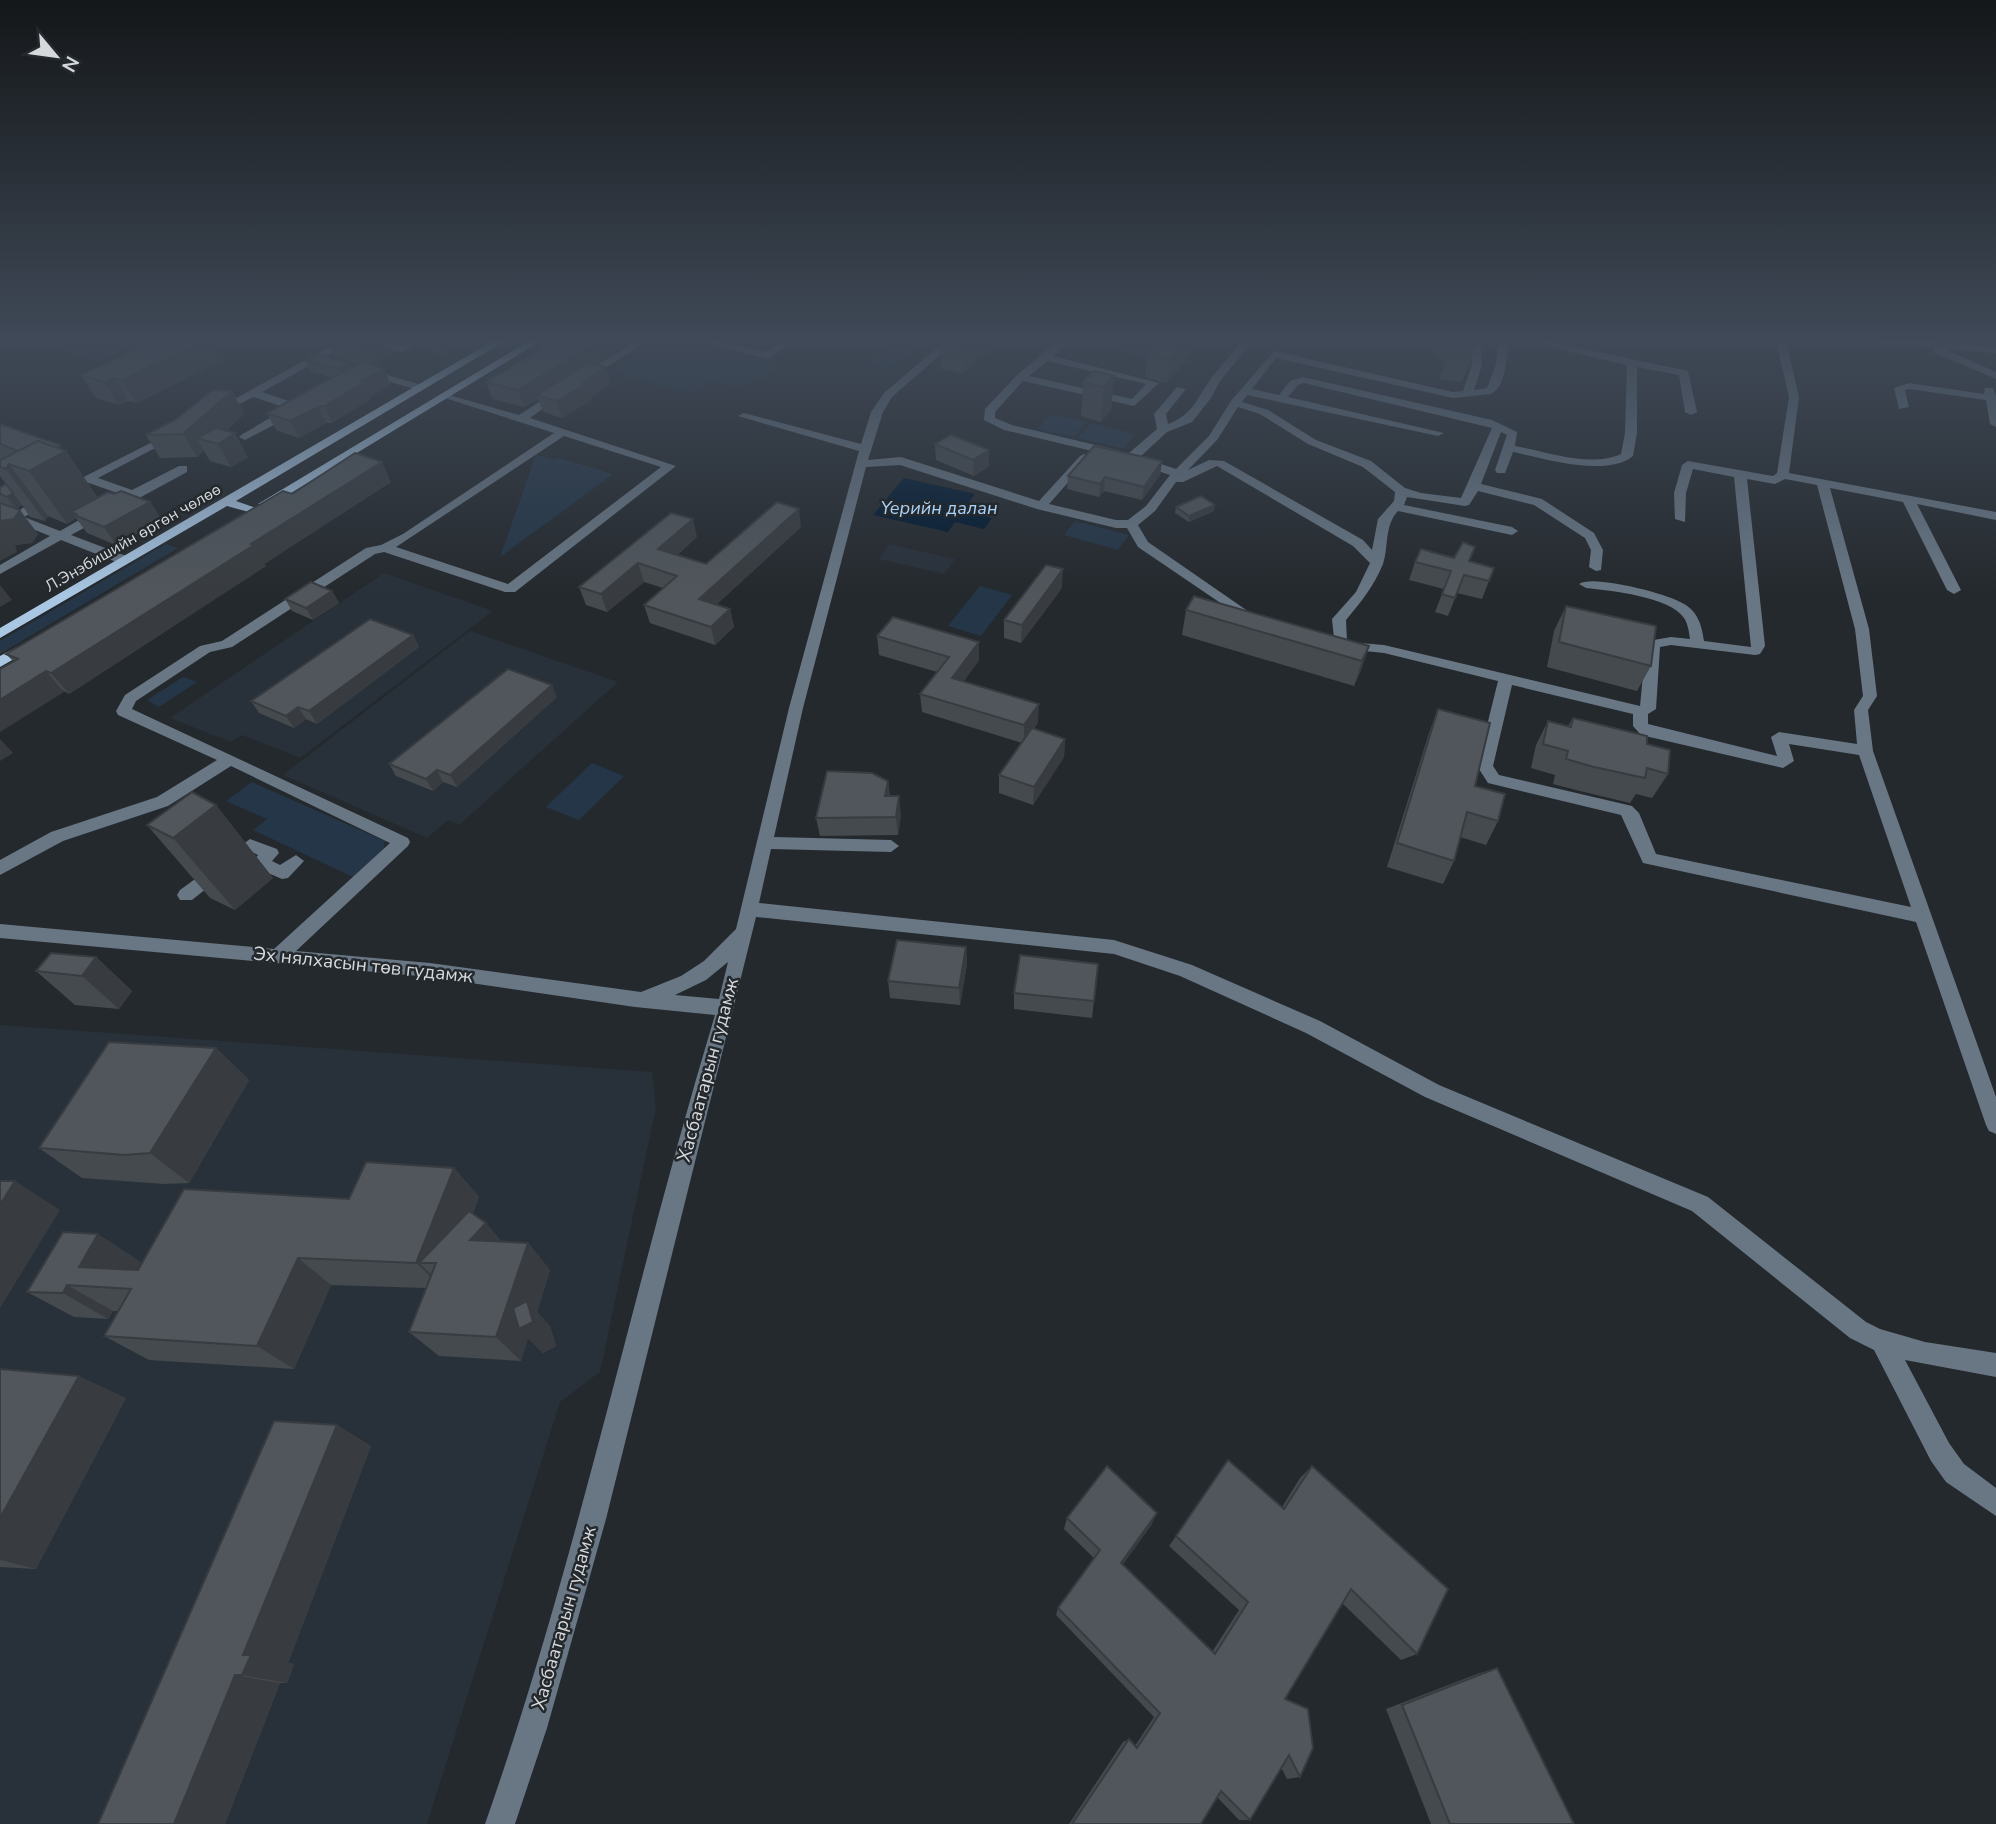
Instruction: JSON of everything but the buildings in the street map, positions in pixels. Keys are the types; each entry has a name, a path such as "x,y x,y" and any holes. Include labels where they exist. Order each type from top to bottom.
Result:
{"main road":[{"name":"Л.Энэбишийн өргөн чөлөө","path":"0,634 356,426"},
{"path":"226,502 246,514 394,426"},
{"path":"0,662 46,635"}],"street":[{"path":"245,437 264,426"},
{"path":"385,548 510,589 670,466 548,426"},
{"path":"774,426 863,456 901,461 1041,506 1116,524 1131,524 1151,508 1166,485 1213,438 1218,426"},
{"name":"Хасбаатарын гудамж","path":"500,1824 533,1728 593,1519 697,1107 726,1008 764,843 873,426"},
{"path":"1004,426 1131,458 1177,473"},
{"path":"1131,458 1163,430 1173,426"},
{"path":"1287,426 1312,442 1367,464 1401,491 1420,497 1465,502 1496,430"},
{"path":"1407,426 1438,433"},
{"path":"1499,426 1513,434 1501,470"},
{"path":"1510,448 1566,459 1612,463 1627,456 1631,426"},
{"path":"1783,475 1790,426"},
{"path":"0,525 184,429"},
{"path":"278,956 402,842 122,710 130,698 205,649 227,644 371,551 385,548 407,537 564,431"},
{"path":"1041,506 1093,448"},
{"path":"1166,485 1213,462 1220,463 1358,543 1377,562"},
{"path":"1681,519 1680,493 1688,466 1775,480 1783,475 1823,485 1907,497 1996,516"},
{"path":"0,570 133,494 183,469"},
{"path":"1323,644 1384,649 1640,711 1649,709 1653,644 1671,641 1744,651 1755,650 1758,646 1740,473"},
{"path":"89,479 133,494"},
{"path":"1823,485 1862,629 1870,696 1861,710 1865,751 1996,1125"},
{"path":"1474,486 1538,502 1590,536 1597,550 1596,567"},
{"path":"1340,645 1339,619 1362,593 1377,562 1384,519 1400,502 1401,491"},
{"path":"1907,497 1954,590"},
{"path":"1394,506 1512,531"},
{"path":"0,512 124,560"},
{"path":"1131,524 1143,544 1176,570 1257,623"},
{"path":"1586,584 1651,596 1686,610 1693,622 1698,645"},
{"path":"1506,679 1485,766 1494,779 1512,785 1544,788 1626,810 1631,813 1644,848 1653,860 1921,916"},
{"path":"1640,711 1642,726 1646,731 1783,763 1786,761 1779,737 1865,751"},
{"path":"0,869 27,848 61,833 150,807 172,797 230,759"},
{"path":"764,843 891,846"},
{"path":"186,895 250,845 271,853 260,863 282,873 296,862"},
{"path":"635,999 668,991 693,979 723,954 746,917 1114,947 1186,970 1313,1027 1432,1091 1700,1204 1858,1330 1884,1345 1908,1352 1996,1365"},
{"name":"Эх нялхасын төв гудамж","path":"0,931 430,970 635,999 726,1008"},
{"path":"1884,1345 1947,1462 1955,1472 1996,1503"}],"shaded area":[{"path":"1040,426 1083,426 1074,437 1038,429"},
{"path":"1088,426 1104,426 1136,434 1124,449 1078,438"},
{"path":"536,455 555,460 559,458 613,474 500,557"},
{"path":"1075,521 1129,535 1118,550 1064,535"},
{"path":"166,544 178,548 0,654 0,641"},
{"path":"889,544 955,559 944,574 879,559"},
{"path":"384,573 493,611 300,758 242,735 231,742 170,718"},
{"path":"980,586 1012,595 981,636 948,626"},
{"path":"470,631 618,682 459,825 448,820 427,838 283,775"},
{"path":"183,677 197,682 159,707 147,700"},
{"path":"592,763 624,776 579,820 546,807"},
{"path":"252,782 385,841 383,851 353,877 253,830 267,819 226,801"},
{"path":"0,1025 652,1072 656,1107 600,1372 560,1402 427,1824 0,1824"}],"water":[{"name":"Үерийн далан","path":"904,478 975,494 962,512 992,518 984,529 955,522 948,532 873,515"}]}
